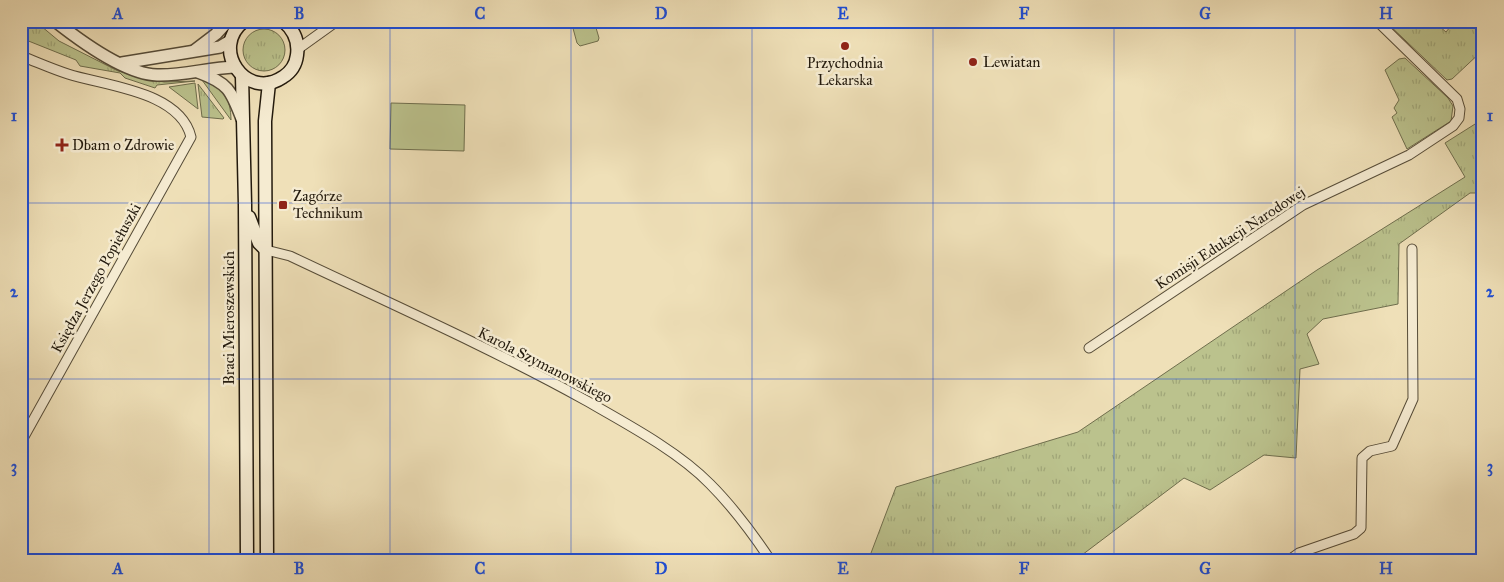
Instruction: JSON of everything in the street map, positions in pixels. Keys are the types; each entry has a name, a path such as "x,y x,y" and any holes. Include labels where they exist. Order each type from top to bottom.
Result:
{"main road":[{"path":"230,41 234,32 244,21"},
{"path":"238,71 255,82 269,83 278,80 293,68 298,49 291,23"},
{"name":"Braci Mieroszewskich","path":"230,41 230,54 238,71 243,125 248,561"},
{"path":"267,561 265,121 269,83"},
{"path":"245,206 259,243 266,250"},
{"path":"245,293 251,271 266,250"}],"street":[{"path":"55,21 99,53 140,72 157,75 197,71 238,71"},
{"path":"193,51 216,34 228,21"},
{"path":"298,49 337,21"},
{"name":"Komisji Edukacji Narodowej","path":"1089,348 1303,205 1409,155 1453,126 1459,118 1460,109 1457,99 1377,21"},
{"path":"122,64 220,47 230,41"},
{"name":"Księdza Jerzego Popiełuszki","path":"21,56 68,74 113,84 152,98 170,109 189,127 191,137 186,150 155,200 21,442"},
{"path":"197,71 216,78 228,87 243,125"},
{"name":"Karola Szymanowskiego","path":"266,250 290,256 528,369 624,422 692,468 710,484 753,534 771,561"},
{"path":"1292,561 1292,558 1300,553 1354,534 1361,528 1362,458 1370,451 1392,446 1400,424 1413,399 1412,250"},
{"path":"318,561 638,559"}],"green space":[{"path":"21,21 35,21 59,41 118,71 164,82 195,81 157,85 155,88 125,78 120,73 80,66 76,60 21,38"},
{"path":"571,21 594,21 599,38 598,41 580,46 577,43"},
{"path":"1385,21 1433,21 1446,32 1455,21 1469,21 1483,34 1483,50 1452,79 1447,80"},
{"path":"264,29 279,35 285,50 279,65 264,71 249,65 243,50 249,35"},
{"path":"1405,58 1448,98 1453,106 1451,121 1407,149 1392,117 1397,113 1394,108 1399,100 1385,70 1399,59"},
{"path":"202,80 215,85 224,94 231,113 231,120"},
{"path":"195,83 198,109 169,87"},
{"path":"198,84 224,118 223,119 202,117"},
{"path":"391,103 465,105 464,151 390,149"},
{"path":"1483,119 1483,193 1470,193 1399,244 1398,304 1323,319 1307,334 1319,364 1300,369 1296,458 1264,455 1210,490 1184,478 1074,561 868,561 896,487 1078,432 1317,270 1465,177 1445,143"}],"place":[{"name":"Przychodnia Lekarska","path":"845,46"},
{"name":"Lewiatan","path":"973,62"},
{"name":"Dbam o Zdrowie","path":"62,145"},
{"name":"Zagórze Technikum","path":"283,205"}]}
